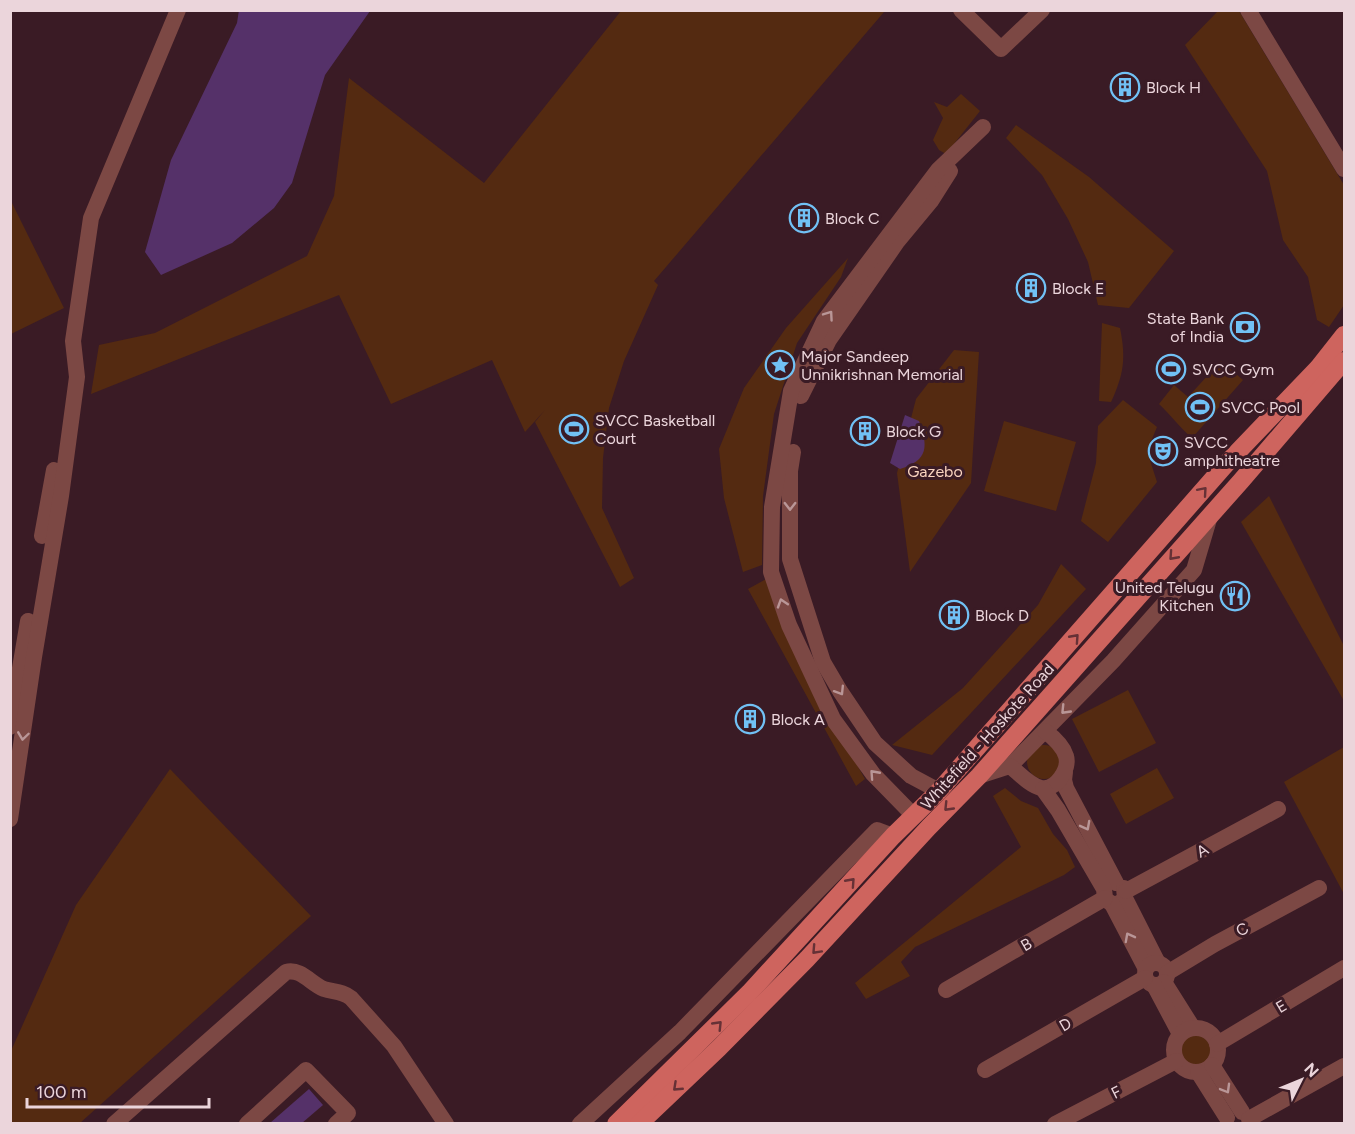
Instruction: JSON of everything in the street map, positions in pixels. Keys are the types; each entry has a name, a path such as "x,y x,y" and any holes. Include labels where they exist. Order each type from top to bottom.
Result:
{"main road":[{"name":"Whitefield - Hoskote Road","path":"642,1122 755,999 893,836 939,792 1226,464 1318,368 1344,335"},
{"name":"Whitefield - Hoskote Road","path":"616,1124 755,999 807,959 929,826 979,776 1241,481 1344,361"},
{"path":"1226,464 1241,481"}],"street":[{"path":"10,819 61,496 77,377 73,341 91,218 178,10"},
{"path":"961,10 1000,49 1042,10"},
{"path":"1248,10 1344,169"},
{"path":"914,816 873,774 833,719 789,625 771,572 772,507 791,391 824,321 938,170 983,127 931,201 897,242 829,340 801,395 790,471 790,559 823,662 875,743 911,776 939,792"},
{"path":"10,727 69,375 74,366"},
{"path":"979,776 1010,766 1113,661 1194,570 1210,515"},
{"path":"1045,731 1066,753 1068,763 1064,780 1066,788 1115,894 1186,1031"},
{"path":"1010,766 1033,785 1043,789 1115,894"},
{"path":"1043,789 1050,787 1065,772"},
{"name":"A","path":"1115,894 1278,809"},
{"path":"580,1124 680,1032 878,830 893,836"},
{"name":"C","path":"1156,975 1319,888"},
{"name":"B","path":"946,990 1115,894"},
{"name":"E","path":"1217,1044 1344,968"},
{"path":"114,1124 286,972 292,970 321,988 346,994 351,998 394,1046 446,1124"},
{"name":"D","path":"985,1070 1156,975"},
{"path":"1186,1031 1208,1032 1217,1044 1217,1055 1205,1069 1186,1070 1176,1061 1174,1047 1186,1031"},
{"name":"F","path":"1055,1124 1176,1061"},
{"path":"1205,1069 1239,1119 1344,1066"},
{"path":"248,1124 306,1070 348,1113 336,1124"}],"green space":[{"path":"621,11 884,12 654,281 658,285 624,361 609,408 603,458 602,508 634,578 620,587 535,422 545,410 525,432 492,360 391,404 339,295 91,394 99,345 155,333 307,256 334,196 349,78 484,183"},
{"path":"1218,11 1239,11 1344,185 1344,305 1329,327 1317,320 1308,277 1283,240 1267,171 1185,45"},
{"path":"961,94 980,111 946,154 939,150 933,140 943,118 934,102 947,107"},
{"path":"1016,125 1089,177 1174,251 1129,308 1098,305 1088,262 1068,219 1042,175 1006,138"},
{"path":"10,199 64,308 11,334 10,334"},
{"path":"848,258 841,277 797,343 774,414 763,496 762,565 743,572 724,498 719,449 744,388 786,328"},
{"path":"1102,323 1120,328 1122,339 1123,366 1111,402 1099,401"},
{"name":"Gazebo","path":"954,350 979,352 971,483 910,572 897,473 916,399"},
{"name":"SVCC Pool","path":"1221,361 1243,380 1192,438 1159,404 1174,385 1188,397"},
{"path":"1123,400 1157,427 1147,451 1157,482 1108,542 1081,521 1096,463 1098,426"},
{"path":"1004,421 1076,442 1056,511 984,491"},
{"path":"1269,496 1344,646 1344,701 1241,522"},
{"path":"1061,564 1086,589 932,755 892,745 963,688 1038,605"},
{"path":"770,577 818,696 865,779 856,786 748,589"},
{"path":"1128,690 1156,743 1099,772 1072,719"},
{"path":"1044,745 1056,750 1061,762 1056,774 1044,779 1032,774 1027,762 1032,750"},
{"path":"1344,747 1344,894 1284,782"},
{"path":"1157,768 1174,798 1126,824 1110,794"},
{"path":"170,769 311,916 80,1123 11,1123 11,1051 76,905"},
{"path":"1005,788 1021,801 1038,808 1053,834 1067,850 1075,867 1064,875 915,947 901,962 910,976 866,999 855,983 1021,847 993,796"},
{"path":"1195,1035 1206,1040 1211,1051 1206,1062 1195,1067 1184,1062 1179,1051 1184,1040"}],"shaded area":[{"path":"239,10 370,11 325,75 292,183 274,208 232,243 161,275 145,252 171,160 237,23"},
{"path":"905,415 919,421 925,445 924,451 916,461 900,469 890,463"},
{"path":"309,1089 323,1105 302,1123 270,1123"}],"place":[{"name":"Block H","path":"1125,87"},
{"name":"Block C","path":"804,218"},
{"name":"Block E","path":"1031,288"},
{"name":"State Bank of India","path":"1245,327"},
{"name":"Major Sandeep Unnikrishnan Memorial","path":"780,365"},
{"name":"SVCC Gym","path":"1171,369"},
{"name":"SVCC Pool","path":"1200,407"},
{"name":"SVCC Basketball Court","path":"574,429"},
{"name":"Block G","path":"865,431"},
{"name":"SVCC amphitheatre","path":"1163,451"},
{"name":"United Telugu Kitchen","path":"1235,596"},
{"name":"Block D","path":"954,615"},
{"name":"Block A","path":"750,719"}]}
